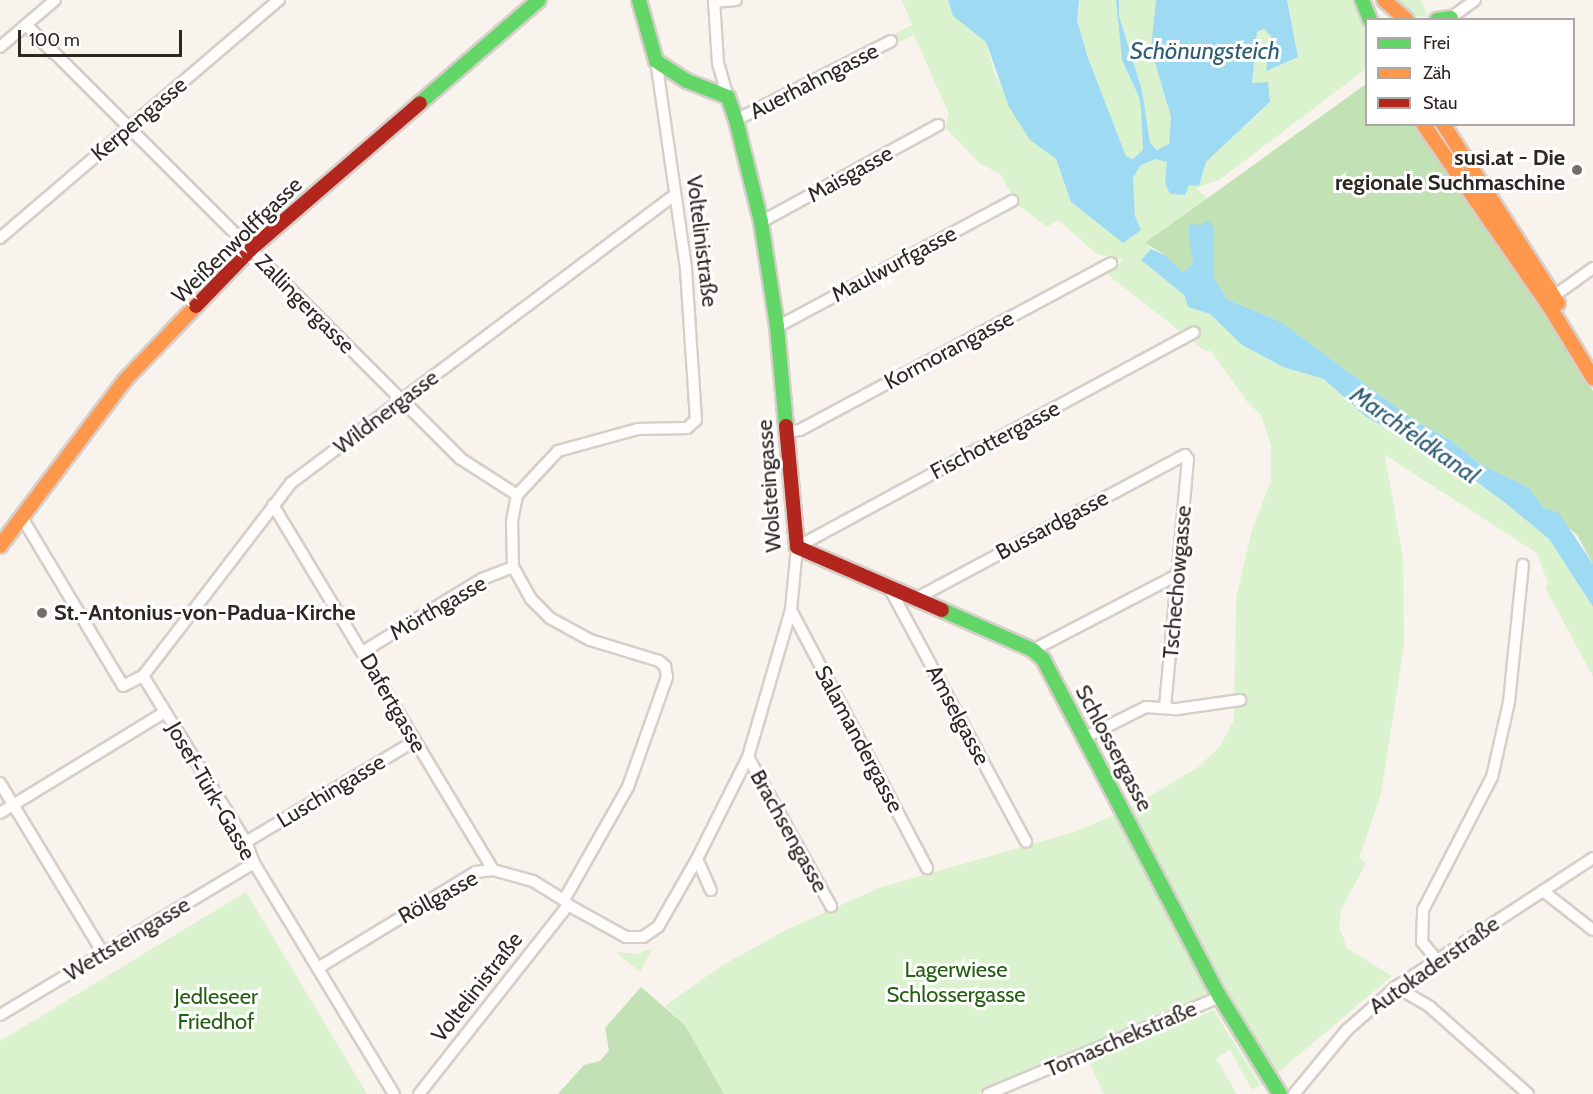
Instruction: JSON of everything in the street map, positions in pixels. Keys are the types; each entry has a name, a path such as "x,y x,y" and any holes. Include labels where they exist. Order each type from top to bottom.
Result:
{"main road":[{"name":"Weißenwolffgasse","path":"0,546 125,380 251,249 539,0"},
{"name":"Voltelinistraße","path":"639,0 656,61"},
{"path":"1362,0 1369,18"},
{"path":"1379,0 1385,18"},
{"path":"1384,0 1405,18"},
{"path":"656,61 687,81 728,97 736,120"},
{"name":"Wolsteingasse","path":"736,120 761,222 777,327 797,547"},
{"path":"1424,126 1551,309 1593,378"},
{"path":"1444,126 1554,296 1593,364"},
{"name":"Schlossergasse","path":"797,547 1033,650 1049,670 1220,998 1280,1094"}],"street":[{"path":"0,47 55,0"},
{"name":"Kerpengasse","path":"0,238 279,0"},
{"path":"728,97 718,63 714,1 736,0"},
{"path":"1448,18 1475,0"},
{"name":"Zallingergasse","path":"26,25 461,459 517,495"},
{"name":"Auerhahngasse","path":"736,120 891,41"},
{"name":"Voltelinistraße","path":"517,495 558,452 582,442 638,429 693,426 693,345 656,61"},
{"name":"Maisgasse","path":"761,222 938,125"},
{"name":"Wildnergasse","path":"143,676 291,483 675,195"},
{"name":"Maulwurfgasse","path":"777,327 1012,201"},
{"name":"Kormorangasse","path":"786,432 800,430 1111,263"},
{"path":"1554,296 1593,268"},
{"name":"Fischottergasse","path":"797,547 1194,332"},
{"name":"Bussardgasse","path":"915,599 1185,455 1188,459"},
{"name":"Tschechowgasse","path":"1165,705 1188,459"},
{"path":"513,567 510,544 517,495"},
{"name":"Dafertgasse","path":"273,505 364,651 493,870"},
{"path":"21,516 123,686 143,676"},
{"name":"Wolsteingasse","path":"566,903 587,918 626,937 643,937 658,927 697,859 748,757 791,610 797,547"},
{"path":"1436,959 1422,942 1423,910 1492,777 1509,702 1523,565"},
{"name":"Voltelinistraße","path":"419,1094 566,903 628,787 667,677 665,666 590,640 550,618 531,599 513,567"},
{"name":"Mörthgasse","path":"364,651 482,579 513,567"},
{"path":"1033,650 1177,575"},
{"name":"Amselgasse","path":"890,589 1026,842"},
{"name":"Salamandergasse","path":"791,610 927,868"},
{"name":"Josef-Türk-Gasse","path":"143,676 246,842 254,863 394,1094"},
{"path":"1084,738 1146,706 1165,705 1176,709 1240,700"},
{"path":"0,813 165,712"},
{"name":"Luschingasse","path":"246,842 415,741"},
{"name":"Brachsengasse","path":"748,757 831,906"},
{"path":"0,783 103,953"},
{"name":"Autokaderstraße","path":"1294,1094 1347,1030 1396,987 1593,858"},
{"path":"697,859 711,890"},
{"name":"Wettsteingasse","path":"0,1015 254,863"},
{"name":"Röllgasse","path":"318,968 476,872 493,870 533,881 566,903"},
{"path":"1543,891 1593,930"},
{"path":"1396,987 1430,1007 1528,1094"},
{"name":"Tomaschekstraße","path":"988,1094 1220,998"}],"green space":[{"name":"Lagerwiese Schlossergasse","path":"902,0 948,0 953,16 986,42 995,75 1030,139 1056,159 1071,202 1123,243 1140,230 1135,216 1133,178 1141,165 1156,159 1168,162 1165,183 1199,186 1206,162 1270,103 1252,83 1257,32 1264,29 1298,57 1287,0 1353,0 1365,30 1365,70 1219,180 1196,188 1207,198 1146,243 1151,249 1141,260 1184,295 1188,307 1210,314 1242,345 1283,367 1324,379 1365,416 1469,476 1508,505 1549,539 1593,607 1593,677 1545,587 1548,583 1537,553 1385,455 1403,558 1404,645 1381,794 1359,858 1366,863 1342,908 1339,926 1347,948 1392,976 1262,1086 1208,996 977,1094 724,1094 685,1025 665,1006 721,966 786,930 879,888 1074,832 1128,809 1197,768 1220,746 1234,720 1236,598 1252,530 1271,481 1271,446 1261,415 1248,403 1211,351 1205,351 1107,274 1124,260 1097,254 1058,220 1047,227 1017,204 1000,174 979,163 945,127 949,114 914,35 897,43 893,35 912,25"},
{"path":"1079,0 1116,0 1122,60 1139,97 1141,110 1143,150 1134,159 1126,156 1088,58 1077,20"},
{"path":"1119,0 1156,0 1158,4 1151,49 1171,117 1169,144 1157,151 1150,143 1142,90 1119,16"},
{"path":"1389,0 1421,0 1428,17 1402,15"},
{"path":"1365,85 1365,126 1414,126 1552,325 1593,391 1593,564 1577,535 1544,508 1528,487 1480,464 1452,441 1414,420 1281,322 1227,299 1214,278 1214,228 1193,263 1182,273 1165,255 1145,243"},
{"name":"Jedleseer Friedhof","path":"246,892 367,1094 0,1094 0,1041"},
{"path":"652,949 640,972 616,952 635,954"},
{"path":"641,987 685,1025 724,1094 558,1094 584,1065 600,1061 609,1050 605,1028"},
{"path":"1214,1010 1260,1085 1252,1090 1230,1050 1216,1058 1237,1094 1104,1094 1089,1062"}],"water":[{"name":"Schönungsteich","path":"948,0 1079,0 1077,20 1088,58 1126,156 1133,159 1143,150 1141,110 1139,97 1122,60 1116,0 1119,0 1119,16 1142,90 1150,143 1157,150 1169,144 1171,117 1151,49 1156,0 1287,0 1298,57 1266,71 1271,36 1264,29 1257,32 1252,83 1268,82 1270,102 1206,162 1199,186 1189,185 1185,195 1170,194 1165,183 1167,162 1156,159 1141,165 1133,178 1135,216 1141,230 1123,243 1071,202 1056,159 1030,140 1009,107 986,42 953,16"},
{"name":"Marchfeldkanal","path":"1204,221 1209,221 1214,228 1214,278 1227,299 1281,322 1414,420 1452,441 1480,464 1528,487 1544,508 1558,512 1593,564 1593,607 1549,539 1508,505 1469,476 1365,416 1324,379 1283,367 1242,345 1210,314 1188,307 1184,295 1141,260 1151,249 1165,255 1183,272 1193,263 1188,229 1191,223 1201,226"}],"traffic: fast":[{"path":"420,103 539,0"},
{"path":"639,0 656,61 687,81 728,97 736,120 761,222 777,327 786,426"},
{"path":"1362,0 1369,18"},
{"path":"942,610 1033,650 1043,659 1220,997 1280,1094"}],"traffic: slow":[{"path":"1384,0 1405,18"},
{"path":"1424,126 1551,309 1593,378"},
{"path":"1444,126 1558,303"},
{"path":"0,546 125,380 196,306"}],"traffic: jam":[{"path":"196,306 251,249 420,103"},
{"path":"786,426 797,547 942,610"}],"place":[{"name":"susi.at - Die regionale Suchmaschine","path":"1577,170"},
{"name":"St.-Antonius-von-Padua-Kirche","path":"42,613"}]}
